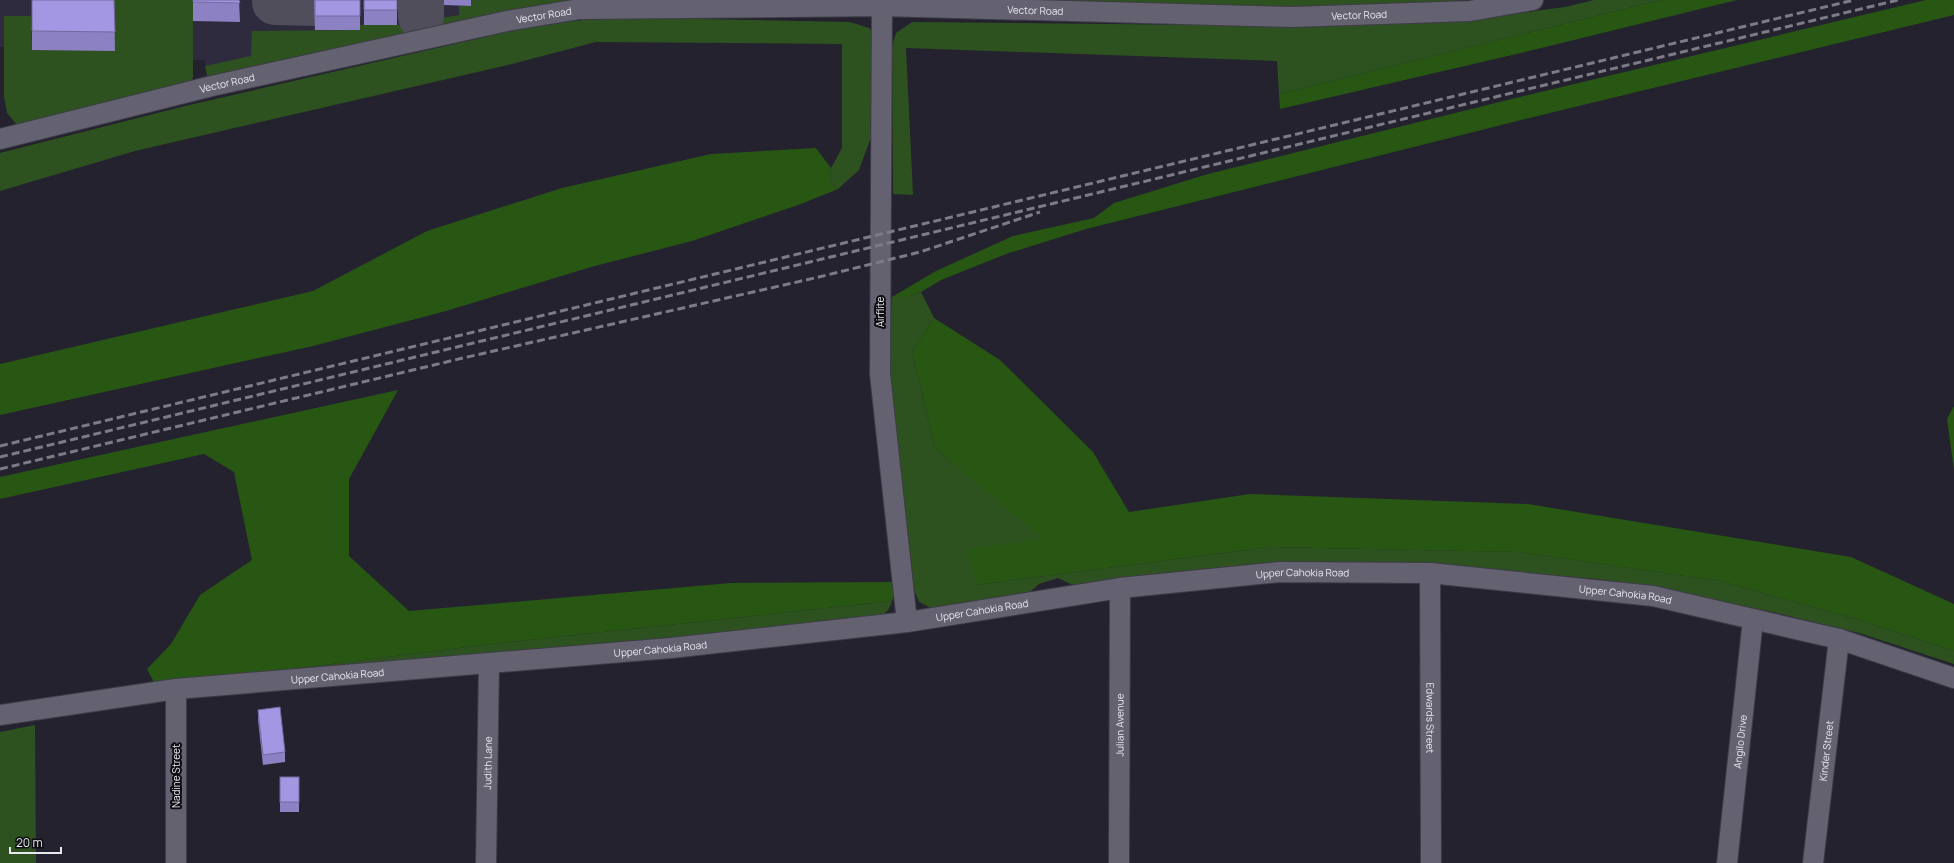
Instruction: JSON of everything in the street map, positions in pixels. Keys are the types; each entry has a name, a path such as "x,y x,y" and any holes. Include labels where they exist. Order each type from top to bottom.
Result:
{"street":[{"name":"Vector Road","path":"0,139 212,86 507,21 580,9 882,3 1293,17 1470,11 1533,0"},
{"name":"Airflite","path":"882,3 880,374 907,622"},
{"name":"Upper Cahokia Road","path":"0,715 176,689 671,648 907,622 1120,588 1280,572 1430,573 1653,596 1839,639 1954,678"},
{"name":"Edwards Street","path":"1430,573 1431,863"},
{"name":"Julian Avenue","path":"1119,863 1120,588"},
{"name":"Angilo Drive","path":"1727,863 1753,619"},
{"name":"Kinder Street","path":"1813,863 1839,639"},
{"name":"Judith Lane","path":"486,863 489,663"},
{"name":"Nadine Street","path":"176,689 176,863"}],"shaded area":[{"path":"0,0 543,0 208,72 204,60 193,60 193,77 12,47 0,47"}],"green space":[{"path":"114,0 193,0 193,77 189,86 17,125 7,113 4,96 4,16 31,16 32,50"},
{"path":"471,0 590,0 212,80 207,75 205,66 251,56 252,31 359,30 360,25 397,25 459,15 459,6 471,6"},
{"path":"910,0 1467,0 1385,6 1272,6"},
{"path":"1594,0 1661,0 1279,94 1277,61 906,48 913,195 893,194 892,46 896,33 912,22 1303,26 1499,16 1565,7"},
{"path":"1661,0 1737,0 1533,50 1280,109 1279,94"},
{"path":"1926,0 1954,0 1954,15 1525,119 1086,229 1006,254 941,280 921,292 907,297 892,297 936,271 1013,236 1094,218 1114,203 1208,174 1520,97"},
{"path":"652,18 850,22 869,28 874,34 873,132 859,170 838,189 830,183 831,168 842,148 842,44 596,42 508,65 135,151 0,191 0,153 185,106 524,28 582,20"},
{"path":"816,148 831,168 830,183 838,189 801,204 692,241 591,267 446,311 313,346 0,415 0,364 313,291 427,231 562,188 711,154"},
{"path":"921,292 934,318 912,352 935,448 1044,539 976,585 1270,547 1519,552 1720,581 1856,619 1954,651 1954,664 1859,633 1777,613 1680,593 1598,579 1480,570 1077,587 1058,578 1039,584 1023,598 935,610 919,602 913,587 895,442 890,370 892,297 907,297"},
{"path":"934,318 1000,360 1093,452 1129,512 1250,494 1528,504 1851,557 1954,604 1954,651 1856,619 1720,581 1519,552 1270,547 976,585 967,549 1043,539 935,448 912,352"},
{"path":"398,390 349,479 349,556 409,611 731,583 893,582 894,594 892,601 491,644 156,686 147,669 171,644 200,595 252,560 234,472 204,454 0,499 0,477"},
{"path":"1954,406 1954,470 1947,419"},
{"path":"892,601 888,610 881,616 862,621 156,686 491,644"},
{"path":"35,725 36,863 0,863 0,732"}],"building":[{"path":"32,0 114,0 115,32 32,31"},
{"path":"193,0 239,0 240,3 193,2"},
{"path":"315,0 360,0 360,16 315,16"},
{"path":"364,0 397,0 397,10 364,10"},
{"path":"280,707 285,752 263,755 258,710"},
{"path":"280,777 299,777 299,802 280,802"}],"taxiway":[{"path":"421,0 421,17"},
{"path":"275,2 314,3"}],"railway":[{"path":"0,446 1854,0"},
{"path":"0,457 1898,0"},
{"path":"0,469 463,358 819,277 920,252 1040,212"}]}
